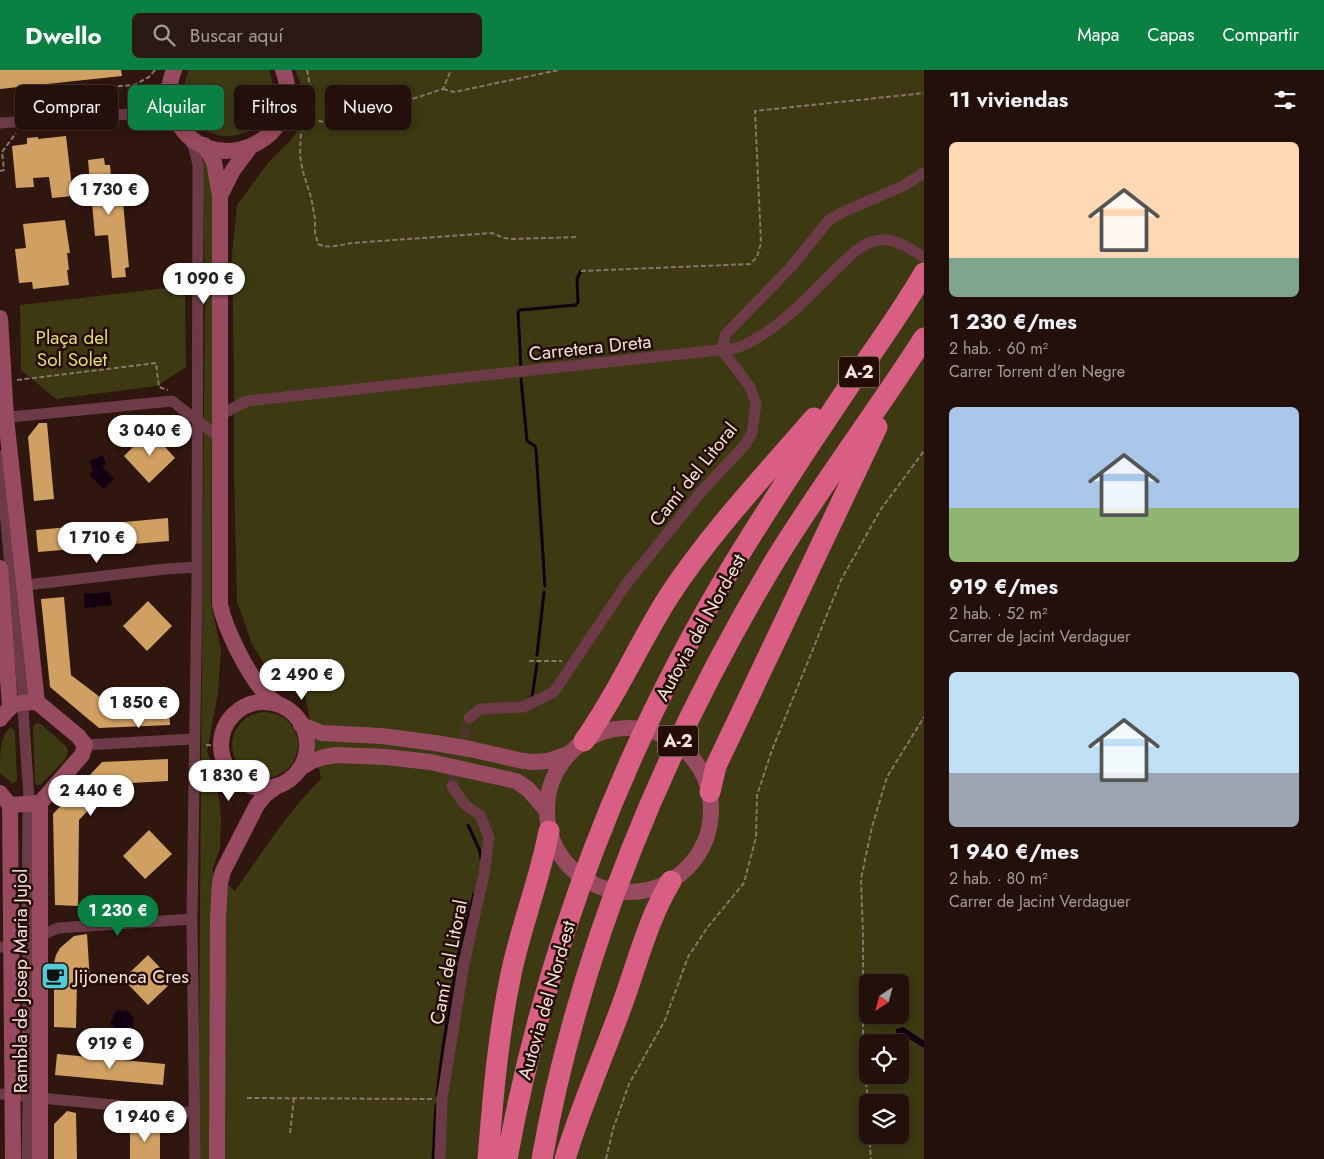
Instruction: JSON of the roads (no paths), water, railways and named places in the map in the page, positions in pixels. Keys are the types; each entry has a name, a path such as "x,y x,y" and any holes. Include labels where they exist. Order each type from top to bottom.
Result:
{"highway":[{"name":"Autovia del Nord-est","path":"507,1159 524,1077 543,1001 577,896 622,781 643,734 703,616 736,560 924,273"},
{"path":"584,741 605,710 651,624 690,565 725,520 882,338"},
{"name":"Autovia del Nord-est","path":"542,1159 561,1069 601,934 628,857 682,732 735,631 777,557 924,338"},
{"path":"710,792 716,766 907,364"},
{"path":"488,1159 500,1038 511,973 540,869 548,821"},
{"path":"565,1159 658,903 671,881"}],"main road":[{"path":"204,145 224,151 235,150 251,146 269,135 278,123 284,110 287,90 283,70"},
{"path":"185,130 204,145 214,162 220,196 220,604 222,615 249,670 265,693 278,706"},
{"path":"220,196 233,170 251,146"},
{"name":"Rambla de Josep Maria Jujol","path":"0,318 8,582 18,709"},
{"name":"Rambla de Josep Maria Jujol","path":"8,582 18,709"},
{"path":"239,711 247,693 249,670"},
{"path":"217,1159 219,889 223,871 248,819 260,800 277,786 290,780 299,769 304,759 306,747 301,724 292,713 270,703 250,705 232,716 226,726 221,746 226,765 236,777 255,787 277,786"},
{"path":"18,709 78,736 85,744 82,755 35,801"},
{"path":"301,724 322,733 382,736 435,743 533,762 548,761 568,754"},
{"path":"624,727 642,728 659,733 681,746 694,758 703,773 710,792 711,819 703,846 687,868 671,881 639,892 612,891 582,877 567,863 553,842 548,821 551,783 568,754 584,741 608,730 624,727"},
{"path":"299,769 312,761 336,755 386,756 430,762 516,781 528,789 548,821"},
{"path":"236,777 247,805 248,819"},
{"name":"Rambla de Josep Maria Jujol","path":"13,1159 21,1096 31,938 35,801 5,799 6,947 21,1096 40,1159"}],"street":[{"path":"0,123 128,114"},
{"path":"184,130 194,148 198,166 198,420 192,920 195,1159"},
{"path":"722,350 725,335 791,267 829,220 903,186 924,173"},
{"name":"Carretera Dreta","path":"220,415 247,401 737,348 752,342 772,329 866,242 886,239 902,244 924,257"},
{"name":"Camí del Litoral","path":"469,718 480,708 523,707 554,692 627,583 700,493 744,446 752,432 756,404 750,387 722,350"},
{"path":"3,418 172,401 220,438"},
{"name":"Rambla de Josep Maria Jujol","path":"0,456 8,582 23,693"},
{"path":"8,582 196,567"},
{"name":"Rambla de Josep Maria Jujol","path":"18,709 35,801"},
{"path":"85,744 193,742"},
{"name":"Camí del Litoral","path":"440,1159 442,1099 464,964 484,874 489,837 480,815 464,805 452,786"},
{"name":"Rambla de Josep Maria Jujol","path":"28,815 31,938"},
{"path":"6,947 18,941 58,928 192,920"},
{"path":"21,1096 195,1112"},
{"name":"Rambla de Josep Maria Jujol","path":"21,1096 28,1159"}],"waterway":[{"path":"521,369 518,312 520,310 576,305 578,302 577,279 581,271"},
{"path":"521,379 527,441 535,446 536,450 545,586"},
{"path":"537,655 544,592"},
{"path":"532,697 537,664"},
{"path":"468,825 480,851 481,859"},
{"path":"457,960 474,894"},
{"path":"437,1095 456,967"},
{"path":"433,1159 436,1105"}],"tunnel":[{"path":"452,786 469,718"}],"place":[{"name":"Jijonenca Cres","path":"55,976"}],"park label":[{"name":"Plaça del Sol Solet","path":"72,348"}]}
